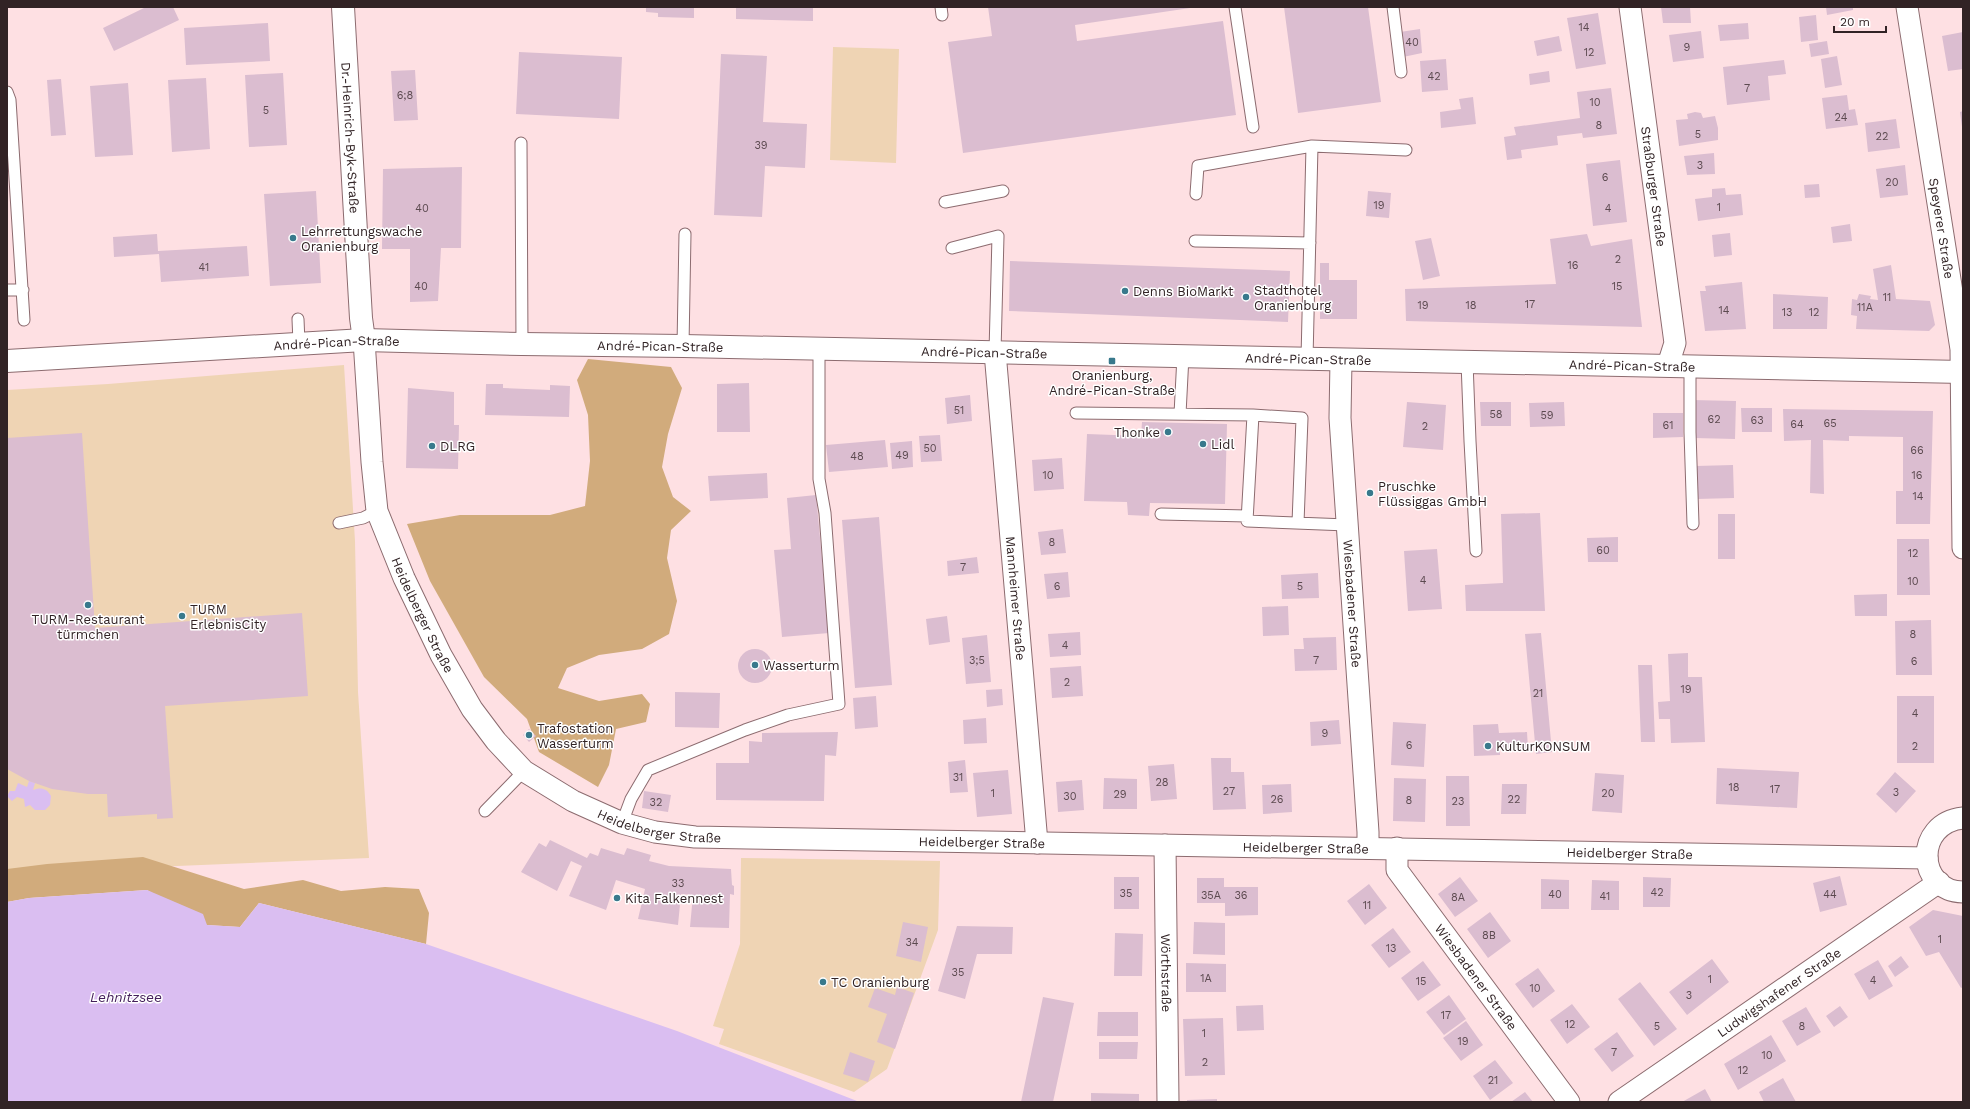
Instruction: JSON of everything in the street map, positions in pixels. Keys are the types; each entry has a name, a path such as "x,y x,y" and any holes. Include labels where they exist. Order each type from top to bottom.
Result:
{"street":[{"name":"Dr.-Heinrich-Byk-Straße","path":"343,7 364,340"},
{"name":"Straßburger Straße","path":"1630,7 1675,343 1668,365"},
{"name":"Speyerer Straße","path":"1907,7 1961,349 1963,548"},
{"name":"André-Pican-Straße","path":"7,361 364,340 1341,360 1690,365 1962,372"},
{"name":"Heidelberger Straße","path":"364,340 372,462 377,511 404,578 442,655 472,709 496,742 524,771 573,801 622,822 655,832 695,837 1927,858"},
{"name":"Mannheimer Straße","path":"995,352 1037,843"},
{"name":"Wiesbadener Straße","path":"1341,360 1340,418 1368,848"},
{"path":"1963,818 1952,819 1941,825 1932,834 1928,845 1927,858 1928,867 1939,882 1949,889 1963,892"},
{"name":"Wörthstraße","path":"1165,845 1168,1102"},
{"name":"Wiesbadener Straße","path":"1397,848 1397,870 1569,1102"},
{"name":"Ludwigshafener Straße","path":"1619,1102 1939,882"}],"lane":[{"path":"1235,7 1253,127"},
{"path":"1393,7 1401,72"},
{"path":"7,92 10,100 24,320"},
{"path":"521,143 522,344"},
{"path":"1307,359 1312,146"},
{"path":"1196,194 1198,166 1312,146 1406,150"},
{"path":"945,202 1003,191"},
{"path":"683,346 685,234"},
{"path":"952,248 998,236 995,352"},
{"path":"1194,240 1310,243"},
{"path":"7,290 23,290"},
{"path":"298,319 299,343"},
{"path":"622,822 631,799 648,770 745,730 788,715 839,704 825,512 819,479 819,349"},
{"path":"1180,414 1183,356"},
{"path":"1468,362 1470,441 1476,551"},
{"path":"1690,365 1690,432 1693,524"},
{"path":"1076,413 1253,415 1302,418 1298,523"},
{"path":"1253,415 1247,520 1346,525"},
{"path":"339,522 363,518 377,511"},
{"path":"1161,514 1247,516"},
{"path":"485,811 524,771"}],"shaded area":[{"path":"833,47 899,49 896,163 830,160"},
{"path":"588,359 671,367 682,388 668,434 662,467 673,497 691,511 671,530 667,558 677,601 669,634 642,649 599,655 567,668 558,688 599,701 642,694 650,704 646,722 616,729 609,765 598,787 539,752 527,719 484,677 430,581 407,524 460,515 550,515 585,506 590,461 588,415 577,380"},
{"name":"TURM ErlebnisCity","path":"344,365 355,541 358,692 369,858 7,873 7,390 108,384"},
{"path":"143,857 244,889 303,880 341,891 385,887 419,889 429,913 426,944 259,903 240,927 207,925 147,890 29,898 7,902 7,869 47,864"},
{"name":"TC Oranienburg","path":"741,858 940,861 938,930 887,1069 854,1092 719,1044 724,1029 713,1026 740,944"}],"water":[{"path":"29,781 35,783 33,790 43,789 51,796 50,805 45,810 35,810 30,805 25,807 24,799 17,797 12,801 7,796 10,791 15,791 18,783 27,787"},
{"name":"Lehnitzsee","path":"147,890 203,914 207,925 240,927 259,903 426,944 677,1031 857,1101 7,1102 7,902 29,898"}],"building":[{"path":"146,7 173,7 179,20 114,51 103,28"},
{"path":"646,7 694,7 694,18 658,17 658,13 646,12"},
{"path":"736,7 813,7 813,21 736,19"},
{"path":"988,7 1197,7 1075,25 1077,41 1223,21 1236,115 963,153 948,42 992,36"},
{"path":"1284,7 1368,7 1381,102 1298,113"},
{"path":"1661,7 1690,7 1691,23 1663,23"},
{"path":"1826,7 1853,7 1853,10 1827,15"},
{"path":"1598,13 1606,64 1576,69 1567,18"},
{"path":"1816,15 1818,40 1801,42 1799,17"},
{"path":"268,23 270,61 186,65 184,28"},
{"path":"1748,23 1749,39 1720,41 1718,25"},
{"path":"1420,29 1422,53 1403,57 1400,32"},
{"path":"1701,31 1704,58 1673,62 1669,35"},
{"path":"1963,32 1963,69 1948,71 1942,36"},
{"path":"1559,36 1562,51 1537,56 1534,41"},
{"path":"1827,41 1829,54 1811,57 1809,44"},
{"path":"519,52 622,57 619,119 516,114"},
{"path":"721,54 767,56 763,122 807,124 805,168 765,166 762,217 714,215"},
{"path":"1837,56 1842,85 1825,88 1821,59"},
{"path":"1446,59 1448,90 1422,92 1420,61"},
{"path":"1784,60 1786,74 1768,76 1770,100 1727,105 1723,67"},
{"path":"415,70 418,120 394,121 391,71"},
{"path":"1549,71 1550,82 1530,85 1529,74"},
{"path":"283,73 287,145 249,147 245,75"},
{"path":"206,78 210,149 172,152 168,80"},
{"path":"61,79 66,135 51,136 47,80"},
{"path":"128,83 133,155 95,157 90,86"},
{"path":"1611,88 1617,134 1583,138 1582,133 1557,136 1558,145 1521,150 1522,158 1507,160 1504,137 1516,135 1514,127 1580,118 1577,92"},
{"path":"1847,95 1849,110 1855,109 1858,125 1826,129 1822,98"},
{"path":"1473,97 1476,124 1441,128 1440,112 1461,109 1459,99"},
{"path":"1963,111 1963,127 1962,127 1960,112"},
{"path":"1695,112 1701,113 1703,118 1715,116 1718,128 1718,140 1679,146 1676,120 1688,119 1687,114"},
{"path":"1896,119 1900,148 1868,152 1865,123"},
{"path":"1714,153 1715,174 1687,175 1684,156"},
{"path":"1620,160 1627,222 1593,226 1586,164"},
{"path":"1905,165 1908,195 1880,198 1876,169"},
{"path":"462,167 461,248 441,248 438,301 410,302 410,249 382,249 383,169"},
{"path":"1819,184 1820,197 1805,198 1804,185"},
{"path":"1725,188 1726,195 1741,194 1743,215 1698,221 1695,199 1712,197 1712,189"},
{"name":"Lehrrettungswache Oranienburg","path":"316,191 321,283 270,286 264,194"},
{"path":"1368,191 1391,193 1389,218 1366,216"},
{"path":"1850,224 1852,241 1833,243 1831,227"},
{"path":"1730,233 1732,255 1714,257 1712,235"},
{"path":"157,234 158,251 247,246 249,276 161,282 159,254 114,257 113,237"},
{"path":"1587,234 1591,246 1632,239 1642,327 1406,321 1405,289 1556,284 1550,239"},
{"path":"1431,238 1440,276 1423,280 1415,241"},
{"path":"1010,261 1290,271 1288,322 1009,311"},
{"path":"1320,263 1329,263 1329,280 1357,280 1357,319 1320,319"},
{"path":"1891,265 1896,299 1930,301 1935,325 1929,331 1856,329 1857,316 1851,315 1852,299 1857,300 1859,294 1871,296 1870,299 1878,300 1873,269"},
{"path":"1742,282 1746,329 1705,331 1700,291 1706,291 1705,286"},
{"path":"1773,294 1828,297 1827,329 1773,329"},
{"path":"749,383 750,432 717,432 717,384"},
{"path":"486,384 503,384 503,388 550,390 550,385 570,386 569,417 485,415"},
{"name":"DLRG","path":"408,388 454,392 454,425 459,425 458,469 406,468"},
{"path":"970,395 972,421 947,424 945,398"},
{"path":"1692,400 1736,401 1735,439 1694,438"},
{"path":"1407,402 1446,405 1443,450 1403,447"},
{"path":"1480,402 1511,402 1511,426 1481,426"},
{"path":"1564,402 1565,426 1530,427 1529,403"},
{"path":"1741,408 1772,408 1772,432 1742,432"},
{"path":"1783,409 1933,411 1930,524 1896,524 1896,491 1903,491 1903,437 1849,436 1849,441 1823,440 1824,494 1810,493 1811,440 1784,441"},
{"path":"1653,413 1683,413 1683,437 1653,438"},
{"path":"1142,422 1227,424 1225,504 1150,503 1149,516 1128,515 1127,502 1084,501 1087,434 1141,436"},
{"path":"82,433 95,628 302,613 308,696 165,706 173,818 157,819 157,814 108,817 107,794 88,794 52,789 29,781 7,769 7,438"},
{"path":"940,435 942,461 921,462 919,436"},
{"path":"885,440 888,467 829,472 826,445"},
{"path":"912,441 913,467 892,469 890,443"},
{"path":"1062,458 1064,489 1034,491 1032,460"},
{"path":"1733,465 1734,498 1697,499 1696,466"},
{"path":"767,473 768,498 710,501 708,476"},
{"path":"816,495 829,633 782,637 774,550 791,549 787,498"},
{"path":"1540,513 1545,611 1466,611 1465,585 1503,583 1501,514"},
{"path":"1718,514 1735,514 1735,559 1718,559"},
{"path":"879,517 892,685 855,688 842,520"},
{"path":"1063,529 1066,553 1041,555 1038,532"},
{"path":"1618,537 1618,562 1588,562 1587,538"},
{"path":"1897,539 1929,539 1930,595 1897,595"},
{"path":"1437,549 1442,609 1408,611 1404,551"},
{"path":"977,557 979,573 948,576 947,561"},
{"path":"1068,572 1070,597 1047,599 1044,574"},
{"path":"1318,573 1319,598 1282,599 1281,575"},
{"path":"1887,594 1887,616 1855,616 1854,595"},
{"path":"1288,606 1289,635 1263,636 1262,607"},
{"path":"947,616 950,642 929,645 926,619"},
{"path":"1931,620 1932,675 1896,675 1895,621"},
{"path":"1080,632 1081,655 1050,657 1048,634"},
{"path":"1541,633 1552,752 1536,754 1525,634"},
{"path":"987,635 991,682 966,684 962,638"},
{"path":"1336,637 1337,670 1295,671 1294,649 1304,649 1303,638"},
{"name":"Wasserturm","path":"752,649 758,649 762,650 769,656 772,666 771,673 765,680 758,683 752,683 748,682 741,676 738,669 738,663 739,659 745,652"},
{"path":"1688,653 1688,677 1702,677 1705,742 1671,743 1670,719 1659,719 1658,702 1670,701 1668,654"},
{"path":"1638,665 1652,665 1655,742 1641,742"},
{"path":"1081,666 1083,696 1052,698 1050,668"},
{"path":"1002,689 1003,705 987,707 986,690"},
{"path":"675,692 720,693 719,728 675,727"},
{"path":"876,696 878,727 855,729 853,698"},
{"path":"1897,696 1934,696 1934,763 1897,763"},
{"path":"986,718 987,743 964,744 963,720"},
{"path":"1339,720 1341,744 1311,746 1310,722"},
{"path":"1393,722 1426,724 1424,767 1391,765"},
{"path":"1498,724 1499,733 1527,732 1528,749 1500,750 1500,755 1474,756 1473,725"},
{"name":"Trafostation Wasserturm","path":"529,729 536,736 529,742 523,735"},
{"path":"838,732 836,756 825,755 824,801 716,800 716,763 749,763 749,741 762,742 762,733"},
{"path":"1211,758 1231,758 1231,772 1244,772 1246,809 1213,810"},
{"path":"965,760 968,792 950,793 948,762"},
{"path":"1174,764 1177,799 1151,801 1148,766"},
{"path":"1717,768 1799,772 1797,808 1716,804"},
{"path":"1008,770 1012,814 977,817 973,773"},
{"path":"1895,772 1916,791 1896,813 1876,794"},
{"path":"1595,773 1624,775 1622,813 1592,811"},
{"path":"1446,776 1469,776 1470,826 1446,826"},
{"path":"1104,778 1137,779 1137,809 1103,809"},
{"path":"1394,778 1426,779 1425,822 1393,821"},
{"path":"1082,780 1084,810 1058,812 1056,782"},
{"path":"1291,784 1292,812 1263,814 1262,785"},
{"path":"1502,784 1527,784 1526,814 1501,814"},
{"path":"644,791 671,795 668,812 642,808"},
{"path":"550,840 587,858 590,853 598,856 601,848 624,855 627,848 651,855 649,861 669,866 731,869 734,895 730,894 729,928 690,927 693,895 681,894 678,925 638,919 645,889 616,880 606,910 569,896 582,866 571,861 557,891 521,872 539,843 546,847"},
{"path":"1840,876 1847,905 1820,912 1813,883"},
{"path":"1114,877 1139,877 1139,909 1114,909"},
{"path":"1460,877 1478,901 1455,917 1438,894"},
{"path":"1643,877 1671,878 1670,907 1643,907"},
{"path":"1197,878 1224,878 1224,887 1258,887 1258,915 1225,916 1225,903 1197,903"},
{"path":"1541,879 1569,880 1569,909 1541,909"},
{"path":"1592,880 1619,881 1619,910 1591,910"},
{"path":"1369,884 1387,908 1365,925 1347,901"},
{"path":"1933,910 1963,916 1963,987 1961,988 1939,952 1926,956 1909,927"},
{"path":"1490,912 1511,941 1488,958 1467,929"},
{"name":"TC Oranienburg","path":"903,922 928,927 921,962 896,956"},
{"path":"1194,922 1225,923 1225,955 1193,954"},
{"path":"957,926 1013,927 1012,954 977,954 965,999 938,991"},
{"path":"1393,928 1411,952 1389,968 1371,945"},
{"path":"1115,933 1143,934 1142,976 1114,976"},
{"path":"1901,956 1909,967 1895,977 1888,966"},
{"path":"1712,959 1729,982 1687,1015 1669,992"},
{"path":"1878,960 1893,986 1869,1000 1854,974"},
{"path":"1423,961 1441,985 1418,1001 1401,978"},
{"path":"1186,963 1226,964 1226,992 1186,992"},
{"path":"1538,968 1555,991 1533,1008 1515,984"},
{"path":"1640,982 1677,1029 1654,1046 1618,999"},
{"path":"897,987 914,993 895,1049 877,1042 887,1014 868,1007 875,988 895,995"},
{"path":"1449,995 1466,1019 1444,1035 1426,1012"},
{"path":"1043,997 1074,1003 1053,1102 1021,1102"},
{"path":"1572,1004 1590,1027 1567,1044 1550,1020"},
{"path":"1263,1005 1264,1030 1237,1031 1236,1006"},
{"path":"1840,1006 1848,1017 1834,1027 1826,1016"},
{"path":"1806,1007 1821,1032 1797,1046 1782,1021"},
{"path":"1098,1012 1138,1012 1138,1036 1097,1036"},
{"path":"1223,1018 1225,1075 1185,1076 1183,1019"},
{"path":"1466,1021 1483,1045 1461,1061 1443,1038"},
{"path":"1617,1032 1634,1056 1612,1072 1594,1049"},
{"path":"1771,1035 1786,1061 1738,1090 1724,1064"},
{"path":"1099,1042 1138,1042 1137,1059 1099,1059"},
{"path":"850,1052 875,1061 868,1082 843,1074"},
{"path":"1495,1060 1513,1083 1490,1100 1473,1076"},
{"path":"1783,1078 1796,1102 1764,1102 1759,1092"},
{"path":"1705,1089 1712,1102 1682,1102"},
{"path":"1525,1092 1533,1102 1511,1102"},
{"path":"1091,1093 1139,1094 1139,1102 1091,1102"},
{"path":"1217,1099 1217,1102 1187,1102 1187,1100"}],"place":[{"name":"Lehrrettungswache Oranienburg","path":"293,238"},
{"name":"Denns BioMarkt","path":"1125,291"},
{"name":"Stadthotel Oranienburg","path":"1246,297"},
{"name":"Oranienburg, André-Pican-Straße","path":"1112,361"},
{"name":"Thonke","path":"1168,432"},
{"name":"Lidl","path":"1203,444"},
{"name":"DLRG","path":"432,446"},
{"name":"Pruschke Flüssiggas GmbH","path":"1370,493"},
{"name":"TURM-Restaurant türmchen","path":"88,605"},
{"name":"TURM ErlebnisCity","path":"182,616"},
{"name":"Wasserturm","path":"755,665"},
{"name":"Trafostation Wasserturm","path":"529,735"},
{"name":"KulturKONSUM","path":"1488,746"},
{"name":"Kita Falkennest","path":"617,898"},
{"name":"TC Oranienburg","path":"823,982"}]}
